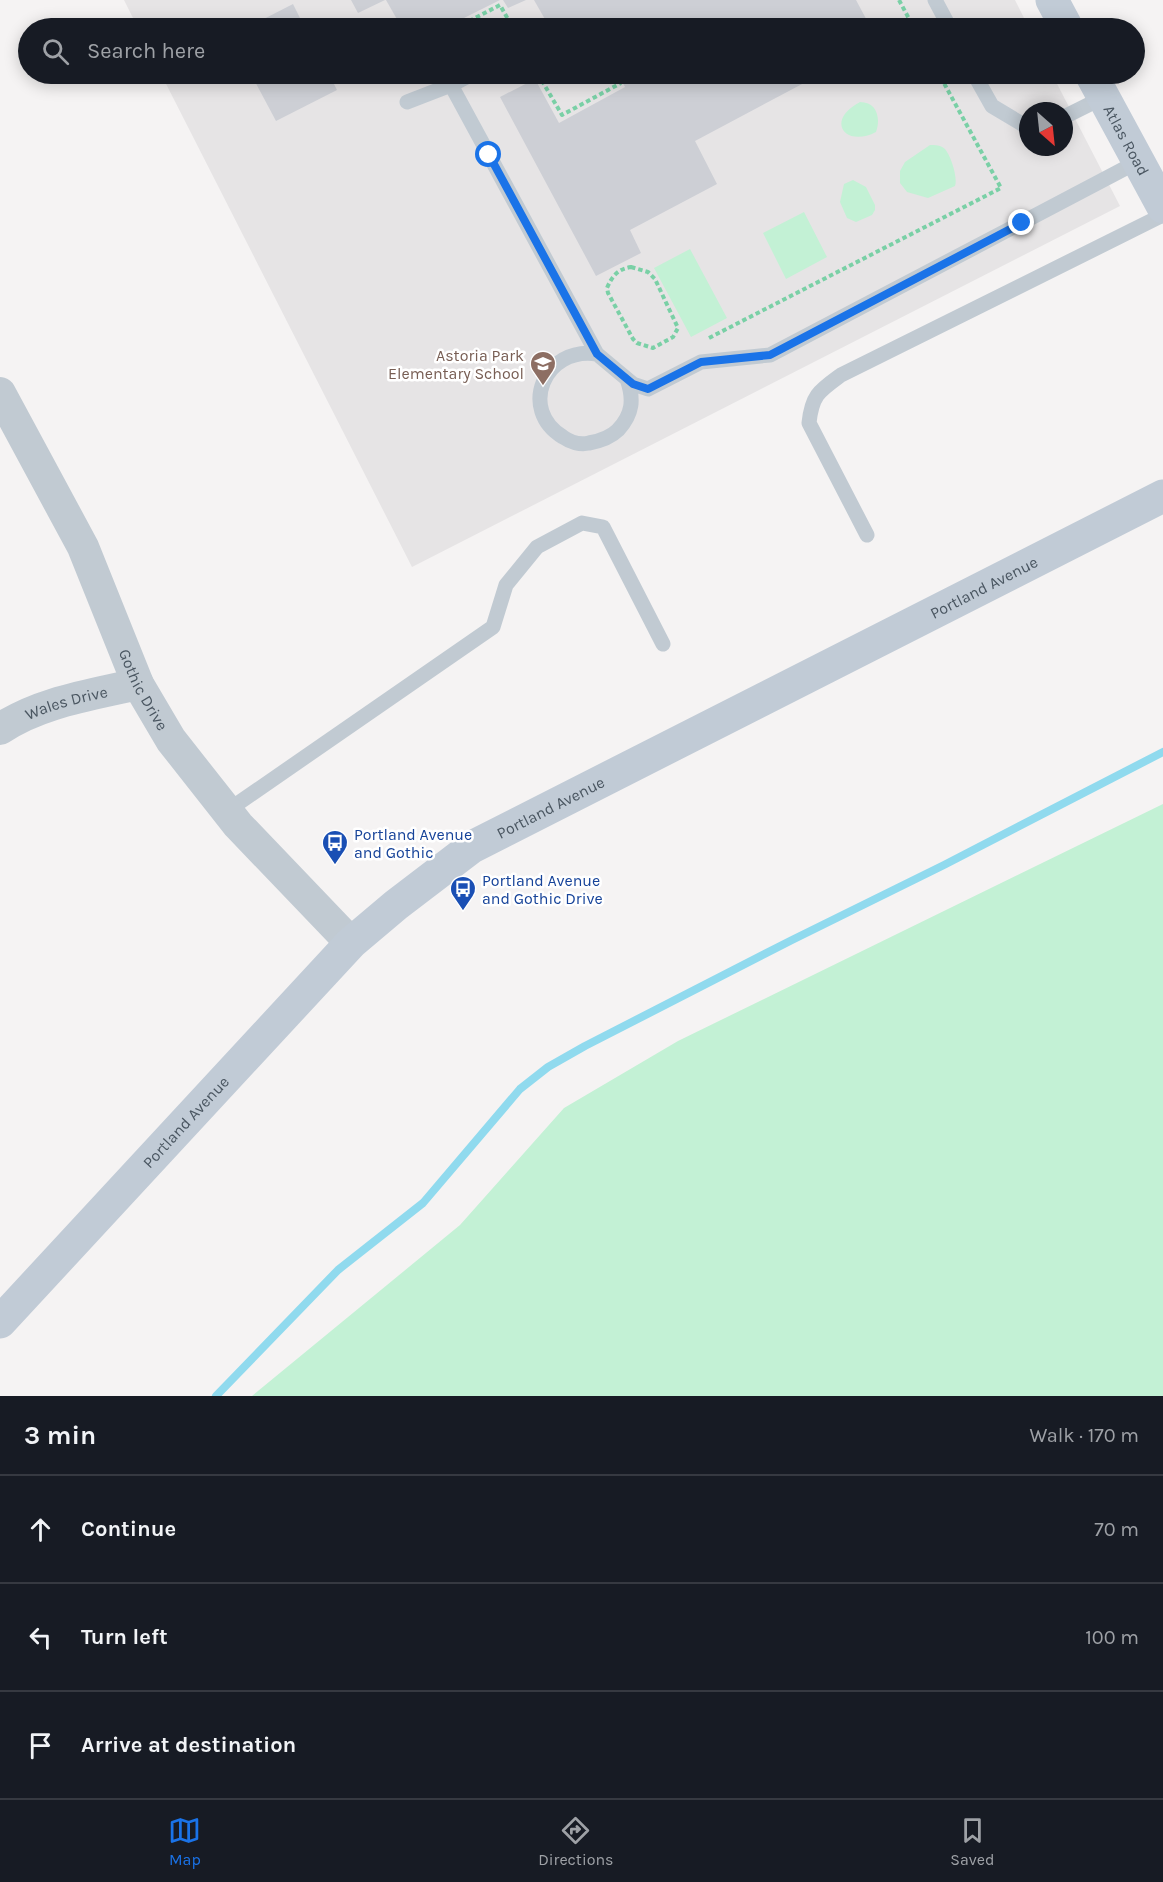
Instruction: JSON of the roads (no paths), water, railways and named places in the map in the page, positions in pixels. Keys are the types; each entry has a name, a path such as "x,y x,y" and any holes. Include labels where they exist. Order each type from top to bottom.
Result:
{"street":[{"path":"1052,0 1062,18"},
{"name":"Atlas Road","path":"1098,85 1163,207"},
{"name":"Gothic Drive","path":"0,393 83,548 138,684 171,740 238,825 351,943"},
{"name":"Portland Avenue","path":"0,1322 351,943 396,904 472,847 1163,496"},
{"name":"Wales Drive","path":"0,729 15,719 52,704 138,684"}],"lane":[{"path":"934,0 944,18"},
{"path":"980,84 992,106 1019,122"},
{"path":"407,102 451,85 597,354 633,384 648,389 701,362 770,355 1139,162"},
{"path":"1073,109 1098,85"},
{"path":"867,535 809,423 811,404 824,388 841,375 1163,215"},
{"path":"597,354 585,352 570,355 556,363 546,375 540,390 540,406 545,421 556,433 569,441 585,444 601,441 614,435 625,423 631,408 632,392 627,379"},
{"path":"227,811 493,627 506,585 537,547 582,523 603,527 663,644"}],"waterway":[{"path":"216,1396 338,1270 423,1203 520,1089 548,1067 585,1046 1163,752"}],"place":[{"name":"Astoria Park Elementary School","path":"543,387"},
{"name":"Portland Avenue and Gothic","path":"335,866"},
{"name":"Portland Avenue and Gothic Drive","path":"463,912"}]}
